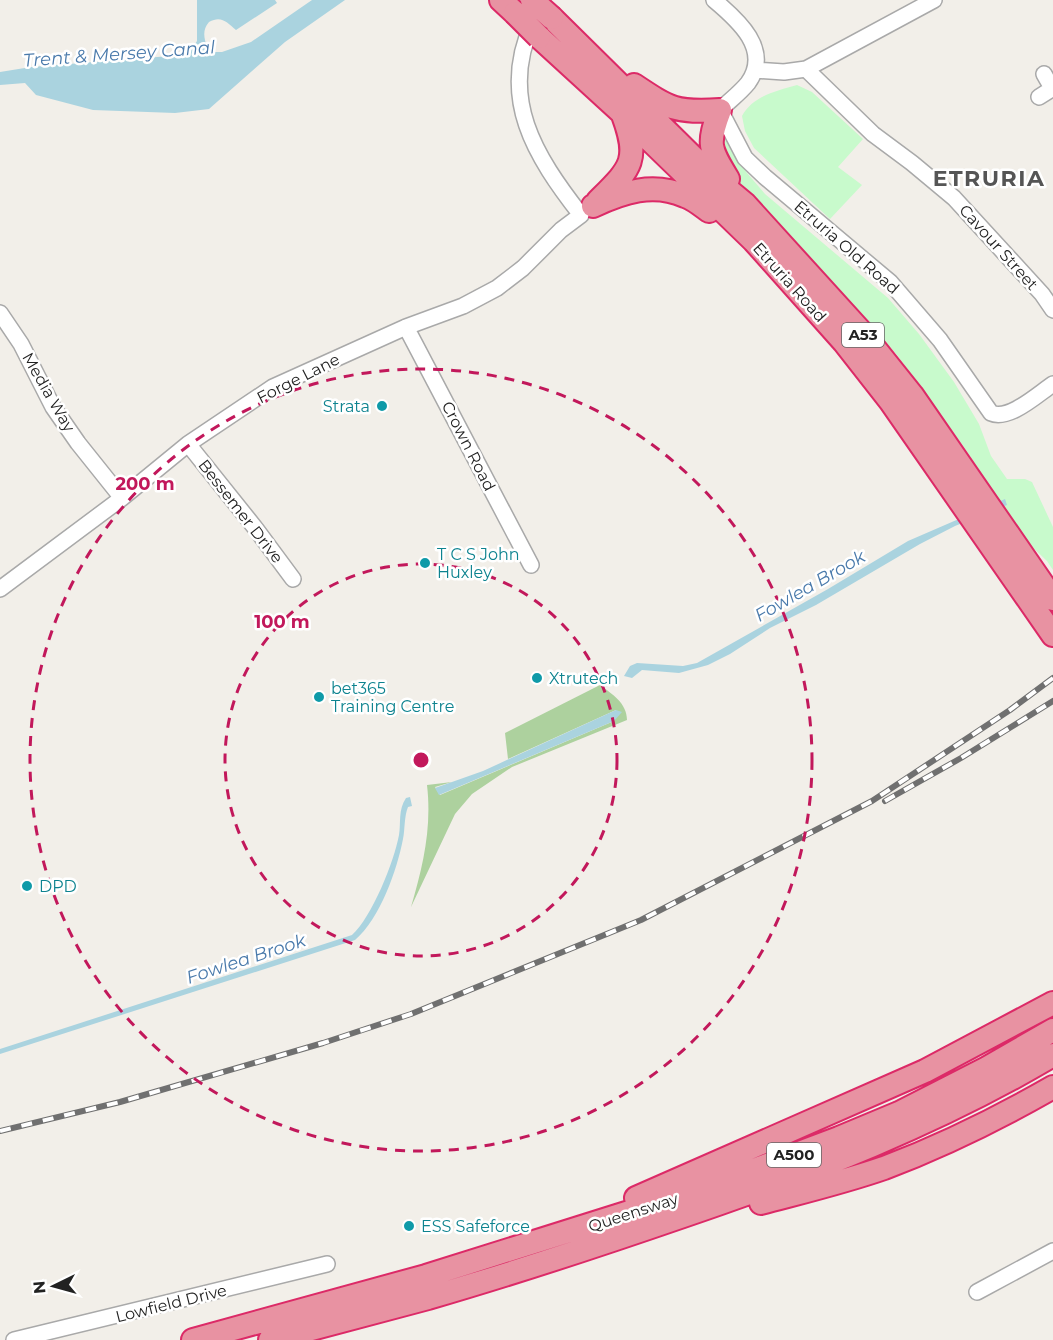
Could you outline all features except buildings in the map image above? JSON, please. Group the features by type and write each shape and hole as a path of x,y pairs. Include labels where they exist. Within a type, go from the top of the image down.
{"highway":[{"name":"Etruria Road","path":"516,4 550,9 593,58 716,179 745,204 864,335 912,395 959,483 989,546 1053,635"},
{"name":"Etruria Road","path":"516,4 539,37 621,112 754,241 864,368 959,483 1007,532 1053,599"},
{"path":"593,58 665,106 683,111 720,110 712,132 712,154 745,204"},
{"path":"587,211 625,172 633,156 631,137 621,112"},
{"path":"587,211 617,195 643,189 666,191 686,196 754,241"},
{"path":"522,1248 925,1071 1053,1003"},
{"name":"Queensway","path":"193,1340 522,1248 709,1187 899,1113 978,1073 1053,1030"},
{"name":"Queensway","path":"270,1340 430,1297 539,1263 833,1163 915,1128 1053,1055"},
{"path":"539,1263 667,1231 883,1168 949,1141 1053,1087"}],"street":[{"path":"754,70 784,72 806,69 934,0"},
{"path":"720,110 748,83 754,70 755,48 748,32 722,2"},
{"path":"550,9 536,16 527,37 521,65 519,93 534,146 552,177 587,211"},
{"name":"Cavour Street","path":"806,69 873,134 954,198 1042,294 1053,310"},
{"path":"1044,74 1048,91"},
{"name":"Etruria Old Road","path":"720,110 745,158 890,282 940,340 986,409 996,415 1009,414 1053,384"},
{"name":"Forge Lane","path":"0,589 122,498 188,444 273,387 406,327 463,306 497,288 523,268 561,230 587,211"},
{"name":"Media Way","path":"0,313 21,344 53,407 78,443 122,498"},
{"name":"Crown Road","path":"406,327 531,565"},
{"name":"Bessemer Drive","path":"188,444 293,579"},
{"path":"977,1292 1053,1251"},
{"name":"Lowfield Drive","path":"14,1340 327,1264"}],"green space":[{"path":"797,85 812,92 863,139 838,167 862,185 830,219 754,148 745,131 742,116 752,104 766,95"},
{"path":"722,139 727,141 747,173 765,194 888,298 919,334 954,382 979,424 991,456 1007,479 1025,479 1032,482 1053,527 1053,570 1025,540 964,447 897,355 739,184 719,153"},
{"path":"600,685 622,704 627,720 512,767 472,794 455,814 411,907 427,832 427,785 452,782 435,787 440,795 614,721 616,710 508,759 505,733"}],"water":[{"path":"197,0 275,0 277,3 236,30 220,19 209,22 204,34 207,47 213,52 222,52 251,42 312,0 345,0 285,42 209,109 175,113 93,110 36,95 25,83 0,85 0,72 31,67 170,56 190,52 197,41"},
{"path":"1005,499 1007,505 955,526 920,544 708,665 679,673 642,670 632,678 624,676 630,666 637,663 683,666 697,663 908,541"},
{"path":"616,710 622,712 614,721 439,795 435,788 483,771"},
{"path":"410,797 412,806 408,807 403,839 392,879 380,907 355,940 0,1054 0,1049 352,935 367,916 387,874 399,835 402,807 406,798"}],"railway":[{"path":"0,1131 120,1102 323,1043 411,1014 641,920 872,801 1010,710 1053,678"},
{"path":"885,801 961,758 1053,701"}],"place":[{"name":"Strata","path":"382,406"},
{"name":"T C S John Huxley","path":"425,563"},
{"name":"Xtrutech","path":"537,678"},
{"name":"bet365 Training Centre","path":"319,697"},
{"name":"DPD","path":"27,886"},
{"name":"ESS Safeforce","path":"409,1226"}],"district":[{"name":"ETRURIA","path":"989,178"}],"water label":[{"name":"Trent & Mersey Canal","path":"119,54"},
{"name":"Fowlea Brook","path":"810,586"},
{"name":"Fowlea Brook","path":"246,959"}]}
